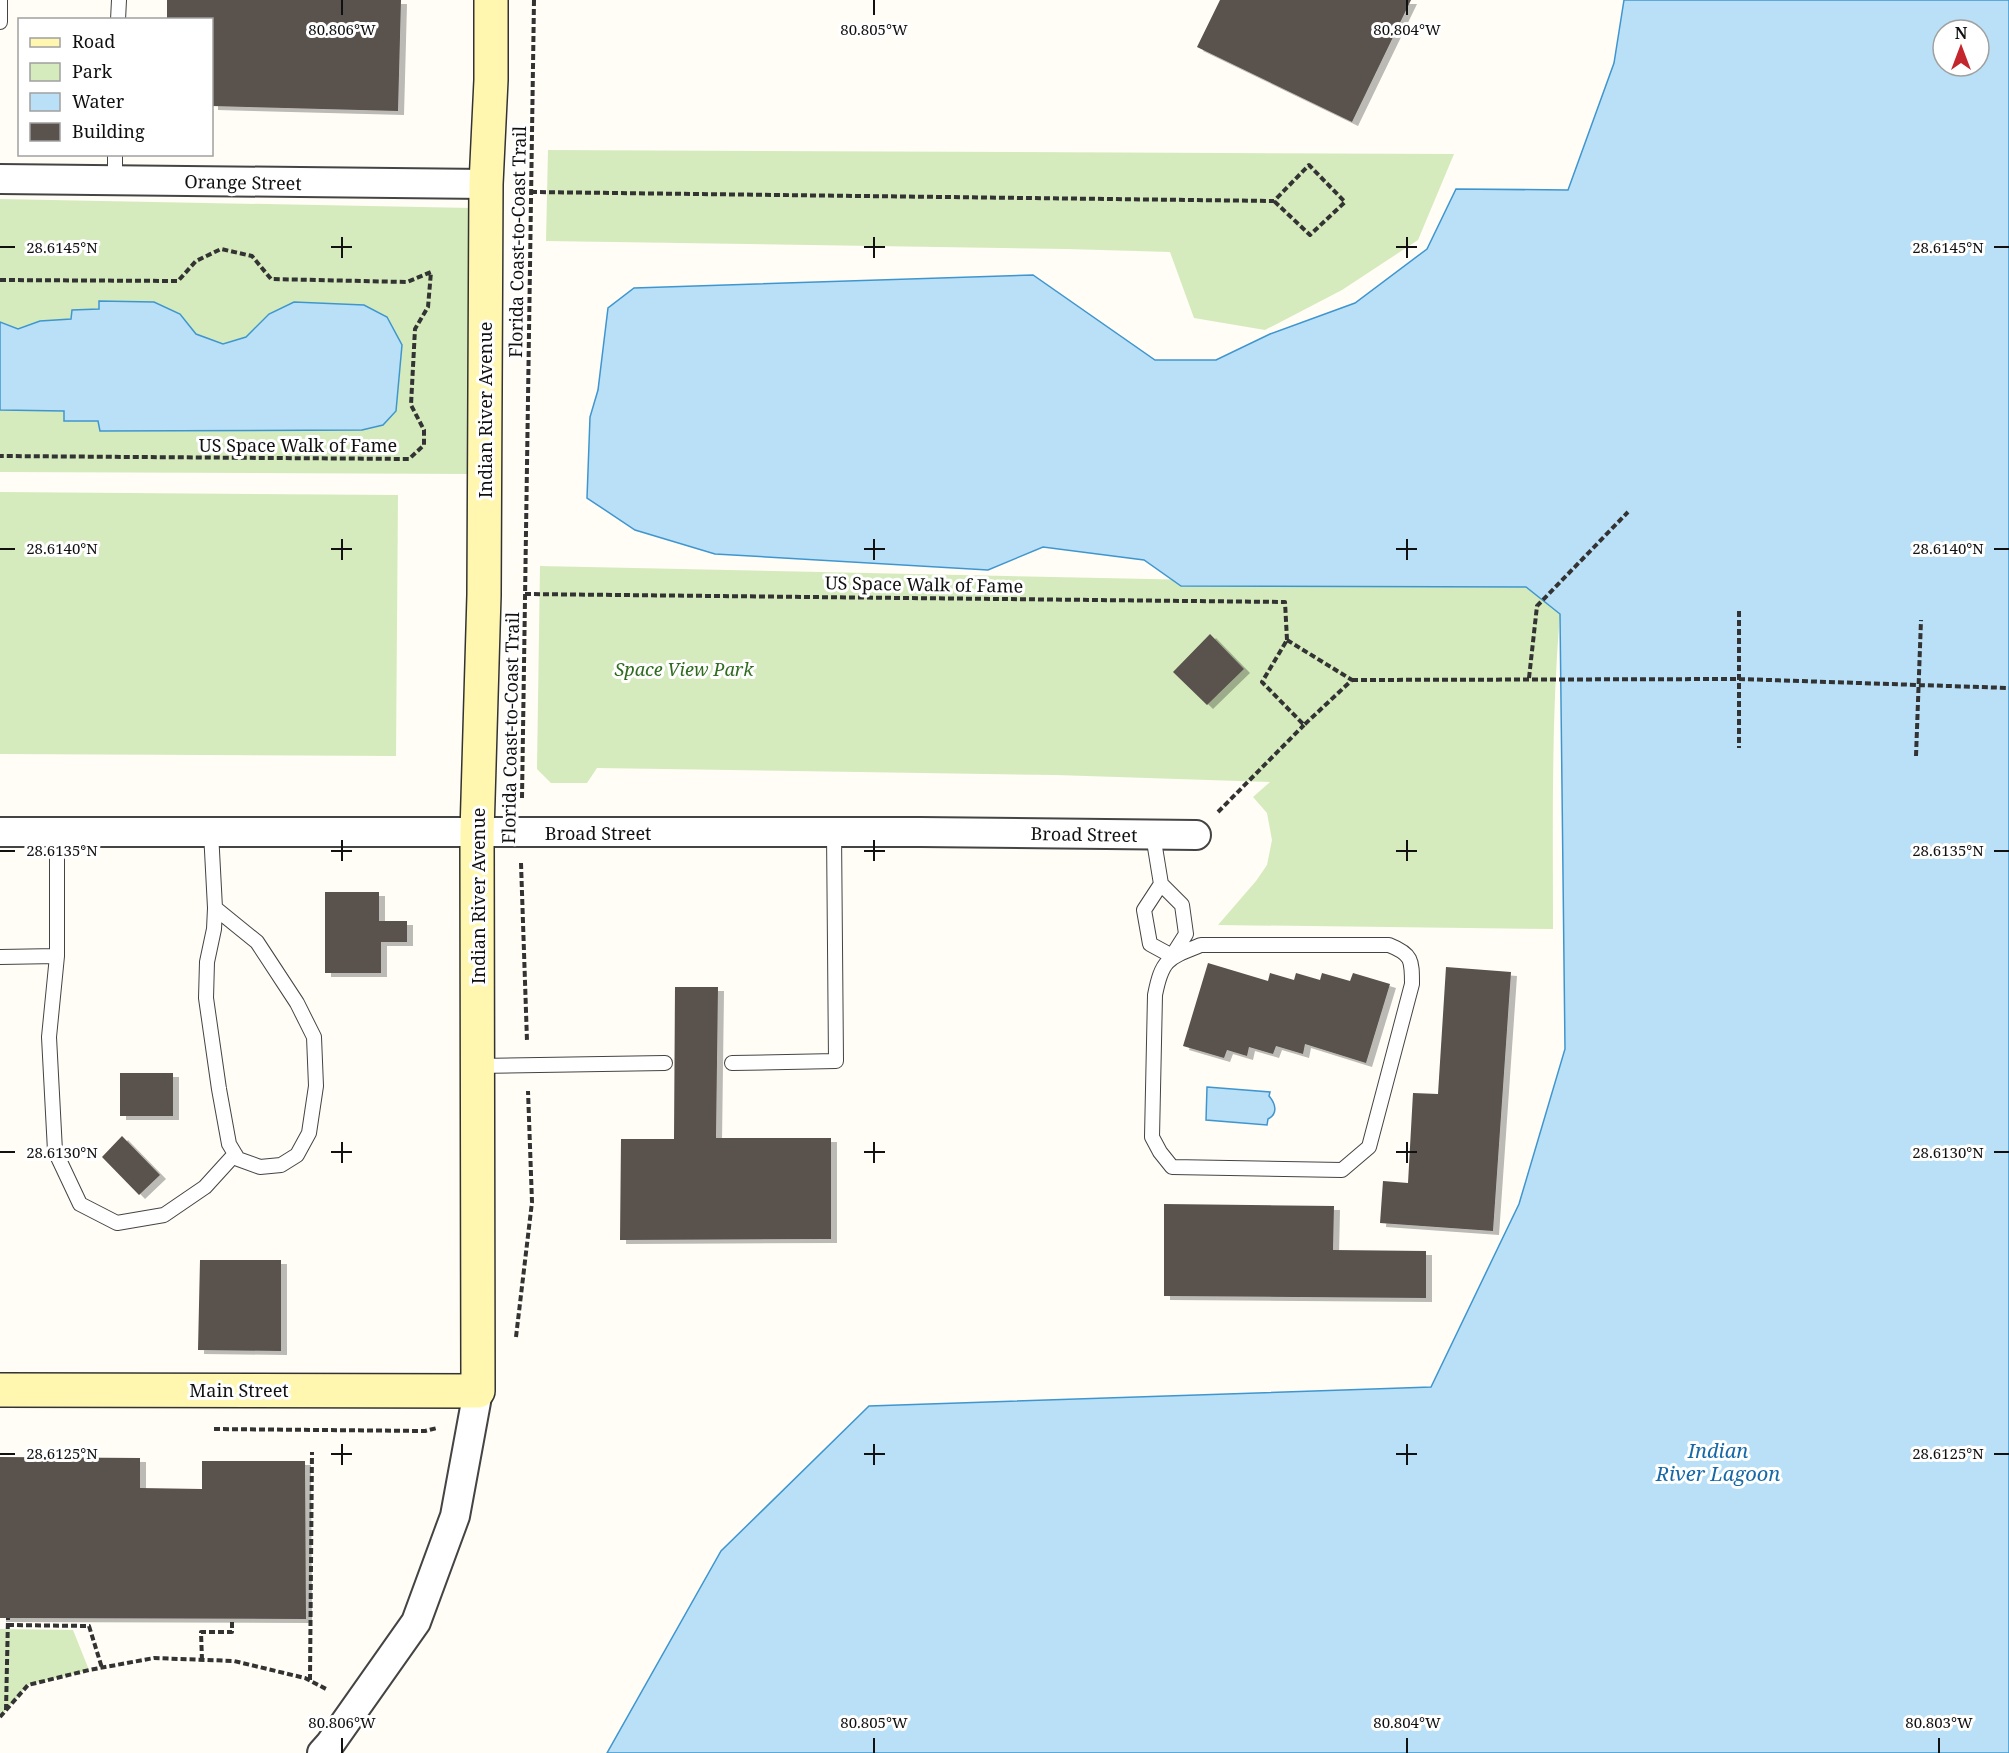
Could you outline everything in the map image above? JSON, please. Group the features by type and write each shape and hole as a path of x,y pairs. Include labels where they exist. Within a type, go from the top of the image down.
{"street":[{"name":"Indian River Avenue","path":"322,1753 416,1622 454,1516 478,1391 480,1307 477,833 484,595 486,184 491,80 490,0"},
{"name":"Orange Street","path":"0,179 115,167 486,184"},
{"name":"Broad Street","path":"0,832 834,832 1196,835"},
{"name":"Main Street","path":"0,1390 478,1391"}],"lane":[{"path":"0,0 0,22"},
{"path":"118,0 118,18"},
{"path":"57,832 57,956 49,1037 55,1151 80,1204 117,1223 164,1215 205,1187 235,1154"},
{"path":"211,832 215,908 214,929 207,962 206,998 229,1144 238,1159 260,1167 281,1165 297,1155 309,1133 316,1086 314,1037 297,1003 257,942 215,908"},
{"path":"732,1063 836,1061 834,832"},
{"path":"1153,835 1161,884 1182,905 1186,934 1172,956 1160,972 1155,995 1152,1137 1160,1152 1172,1167 1342,1170 1369,1147 1412,984 1412,965 1403,951 1389,945 1201,945 1172,956 1150,944 1144,910 1161,884"},
{"path":"0,957 57,956"},
{"path":"477,1066 665,1063"}],"path":[{"name":"Florida Coast-to-Coast Trail","path":"515,1340 532,1202 521,833 534,0"},
{"path":"531,192 1275,201 1310,235 1345,201 1309,165 1275,201"},
{"name":"US Space Walk of Fame","path":"0,280 178,280 196,261 221,249 252,256 271,279 407,282 430,272 428,307 415,329 411,405 424,430 424,445 409,459 0,456"},
{"path":"1529,678 1537,606 1628,512"},
{"name":"US Space Walk of Fame","path":"525,594 1285,602 1287,640"},
{"path":"1739,611 1739,748"},
{"path":"1916,756 1921,620"},
{"path":"1304,725 1262,682 1287,640 1352,680 1739,679 2009,688"},
{"path":"1196,835 1304,725 1352,680"},
{"path":"310,1680 312,1452"},
{"path":"6,1710 8,1618"},
{"path":"202,1660 201,1632 232,1632 232,1620"},
{"path":"8,1625 89,1626 102,1668"},
{"path":"0,1717 28,1685 154,1658 234,1661 310,1680 359,1704"}],"green space":[{"path":"548,150 1454,154 1418,240 1342,290 1265,330 1194,318 1170,252 546,241"},
{"path":"0,199 472,208 471,474 0,472"},
{"path":"0,492 398,495 396,756 0,754"},
{"name":"Space View Park","path":"540,566 1526,587 1560,614 1554,732 1553,929 1218,925 1267,865 1272,840 1267,813 1253,797 1270,782 1056,775 597,768 587,783 551,783 537,769"},
{"path":"0,1629 73,1630 89,1670 28,1685 0,1717"}],"water":[{"name":"Indian River Lagoon","path":"1624,0 2009,0 2009,1753 607,1753 721,1551 869,1406 1431,1387 1519,1204 1565,1049 1560,614 1526,587 1181,586 1144,560 1043,547 988,570 715,554 635,530 587,498 590,417 598,390 608,308 634,288 1033,275 1155,360 1216,360 1270,334 1355,303 1427,249 1456,189 1568,190 1614,63"},
{"path":"99,301 154,302 180,314 196,334 223,344 246,337 269,314 294,302 364,305 387,317 402,345 396,411 383,425 362,430 100,431 98,421 64,421 64,411 0,410 0,322 18,329 40,321 71,319 72,310 99,309"},
{"path":"1207,1087 1270,1092 1269,1096 1275,1112 1268,1119 1267,1125 1206,1120"}],"building":[{"path":"167,0 401,0 398,111 213,106 213,18 167,18"},
{"path":"1220,0 1411,0 1352,122 1197,47"},
{"path":"1210,634 1244,669 1207,705 1173,672"},
{"path":"325,892 379,892 379,921 407,921 407,942 381,942 381,973 325,973"},
{"path":"1208,963 1268,981 1270,973 1294,980 1296,973 1320,980 1322,973 1350,981 1353,973 1390,984 1366,1063 1305,1044 1303,1054 1276,1046 1273,1054 1249,1047 1247,1056 1227,1050 1224,1058 1183,1046"},
{"path":"1446,967 1511,972 1493,1231 1380,1223 1383,1181 1408,1183 1413,1093 1438,1094"},
{"path":"675,987 718,987 716,1138 831,1138 831,1239 620,1240 621,1139 674,1139"},
{"path":"120,1073 173,1073 173,1116 120,1116"},
{"path":"122,1136 160,1175 139,1195 102,1157"},
{"path":"1164,1204 1334,1206 1333,1250 1426,1251 1426,1298 1164,1296"},
{"path":"200,1260 281,1260 281,1351 198,1350"},
{"path":"0,1457 140,1458 140,1488 202,1489 202,1461 305,1461 306,1619 0,1618"}]}
